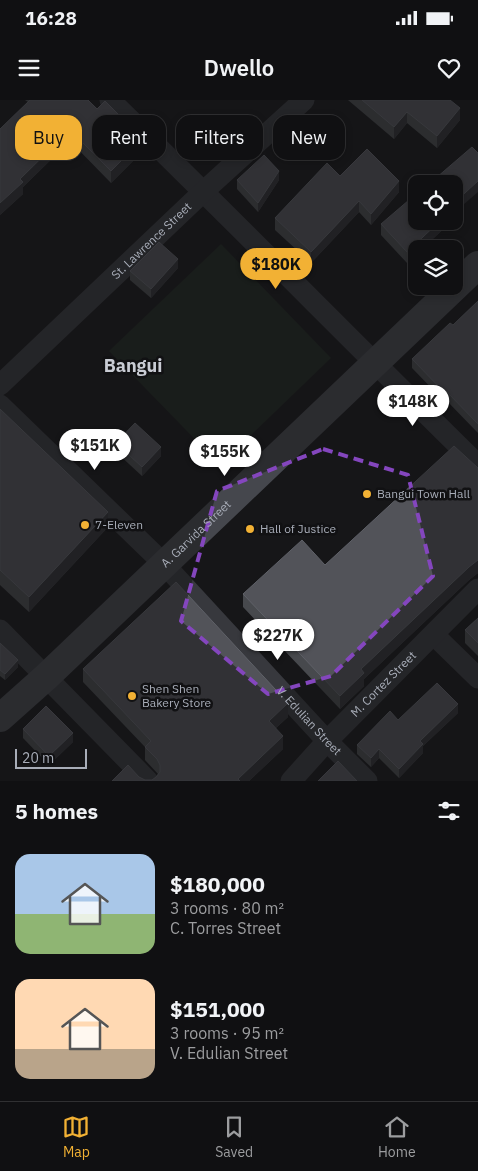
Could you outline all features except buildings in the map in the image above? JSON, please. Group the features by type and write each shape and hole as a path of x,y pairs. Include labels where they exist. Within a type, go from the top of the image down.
{"main road":[{"name":"A. Garvida Street","path":"0,718 46,677 478,265"}],"street":[{"path":"110,100 204,191 374,364 478,465"},
{"name":"St. Lawrence Street","path":"0,385 204,191 304,100"},
{"name":"V. Edulian Street","path":"0,405 164,564 327,741 367,781"},
{"name":"M. Cortez Street","path":"291,781 327,741 478,589"},
{"path":"0,630 148,781"},
{"path":"434,635 478,678"}],"highlighted area":[{"path":"323,449 408,475 433,576 331,676 268,694 181,621 217,491"}],"shaded area":[{"path":"221,244 331,358 220,465 109,351"}],"place":[{"name":"Bangui Town Hall","path":"367,494"},
{"name":"7-Eleven","path":"85,525"},
{"name":"Hall of Justice","path":"250,529"},
{"name":"Shen Shen Bakery Store","path":"132,696"}],"district":[{"name":"Bangui","path":"133,366"}]}
